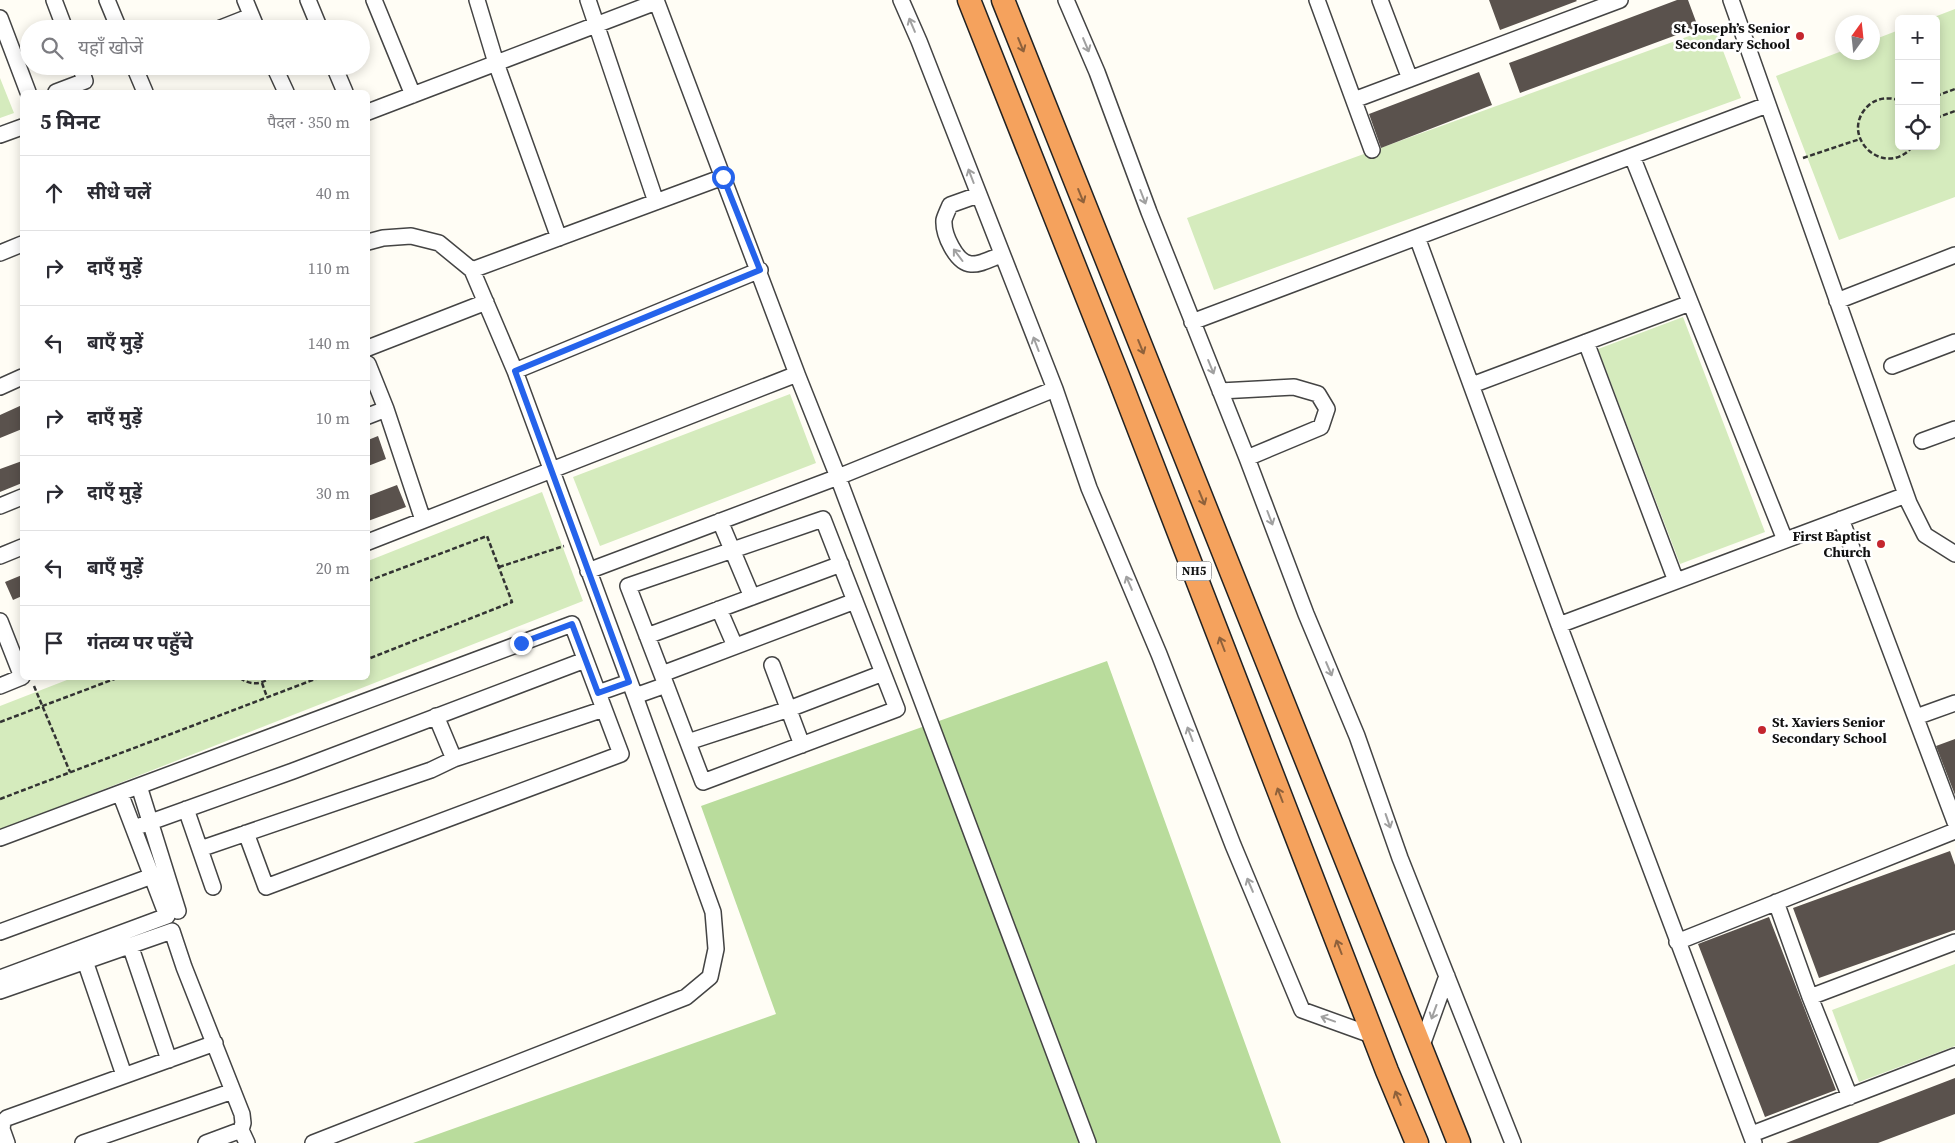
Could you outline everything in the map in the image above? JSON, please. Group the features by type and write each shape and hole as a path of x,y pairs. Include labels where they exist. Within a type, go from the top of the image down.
{"highway":[{"name":"NH5","path":"969,0 1117,373 1417,1143"},
{"name":"NH5","path":"1003,0 1459,1143"}],"street":[{"path":"54,0 62,20"},
{"path":"107,0 115,20"},
{"path":"245,0 253,20"},
{"path":"308,0 316,20"},
{"path":"374,0 413,95"},
{"path":"477,0 496,63 559,238"},
{"path":"588,0 656,202"},
{"path":"901,0 1054,389 1089,488 1159,654 1233,844 1302,1010 1374,1036"},
{"path":"1066,0 1097,72 1135,177 1247,458 1306,614 1357,736 1400,858 1513,1143"},
{"path":"1317,0 1372,150"},
{"path":"1380,0 1410,79"},
{"path":"1354,100 1620,0"},
{"path":"1731,0 1906,495 1925,535 1955,554"},
{"path":"370,111 656,1 760,270 797,374 838,477 1088,1143"},
{"path":"0,18 20,71"},
{"path":"22,75 27,90"},
{"path":"61,90 85,81 83,75"},
{"path":"138,75 144,90"},
{"path":"278,75 285,90"},
{"path":"338,75 344,90"},
{"path":"1192,322 1767,105"},
{"path":"0,135 20,128"},
{"path":"1632,156 1785,540"},
{"path":"472,270 723,177"},
{"path":"978,195 950,205 944,220 947,235 955,254 962,262 972,264 1001,255"},
{"path":"313,1143 686,997 710,976 716,949 713,912 515,371 472,270 439,243 411,236 383,238 370,241"},
{"path":"1417,237 1559,625 1753,1139 1850,1096 1955,1056"},
{"path":"0,253 20,245"},
{"path":"1837,301 1955,255"},
{"path":"515,371 760,270"},
{"path":"370,347 486,302"},
{"path":"1472,384 1690,303"},
{"path":"1586,342 1676,581"},
{"path":"1892,366 1955,342"},
{"path":"370,369 386,409 423,520"},
{"path":"370,541 797,374"},
{"path":"0,387 20,378"},
{"path":"1220,391 1294,387 1318,394 1327,409 1321,427 1247,458"},
{"path":"588,571 838,477 1054,389"},
{"path":"370,415 386,409"},
{"path":"1922,441 1955,429"},
{"path":"1559,625 1906,495"},
{"path":"0,506 20,498"},
{"path":"823,519 897,709 704,782 628,586 732,550 823,519"},
{"path":"1841,519 1955,822"},
{"path":"720,521 752,597"},
{"path":"0,556 20,548"},
{"path":"647,636 841,564"},
{"path":"598,693 632,689 664,679 735,646 855,601"},
{"path":"719,609 735,646"},
{"path":"0,621 20,666"},
{"path":"0,838 572,624 621,754 266,887 246,832"},
{"path":"134,828 293,771 585,660"},
{"path":"772,665 802,745"},
{"path":"688,742 789,709 883,673"},
{"path":"0,686 26,680"},
{"path":"1916,717 1955,703"},
{"path":"200,849 431,770 454,759 604,709"},
{"path":"436,716 454,759"},
{"path":"139,786 178,911"},
{"path":"0,978 167,916 120,793"},
{"path":"186,809 213,887"},
{"path":"1678,942 1955,831"},
{"path":"0,932 152,876"},
{"path":"1776,902 1810,997 1850,1096"},
{"path":"0,991 172,931 184,967 242,1114 244,1136 206,1143"},
{"path":"1810,997 1955,942"},
{"path":"130,945 169,1060"},
{"path":"85,961 124,1075"},
{"path":"1421,1048 1447,976"},
{"path":"8,1143 2,1129 3,1122 7,1118 214,1043"},
{"path":"83,1143 233,1091"}],"path":[{"path":"1940,95 1955,90"},
{"path":"1895,100 1882,98 1872,102 1865,110 1859,124 1860,139 1872,154 1882,158 1891,159 1901,156 1908,150"},
{"path":"1940,117 1955,111"},
{"path":"1788,164 1860,139"},
{"path":"370,580 487,536 512,602 370,658"},
{"path":"499,567 577,542"},
{"path":"26,680 42,706 70,772"},
{"path":"0,722 112,680"},
{"path":"245,680 252,683 266,680"},
{"path":"0,799 313,680"},
{"path":"262,682 267,697"}],"green space":[{"path":"1955,9 1955,197 1839,240 1776,76 1835,54 1835,60 1880,60 1880,37 1895,32 1895,150 1940,150 1939,15"},
{"path":"1714,27 1741,98 1214,290 1187,218"},
{"path":"0,78 14,113 0,118"},
{"path":"1683,317 1765,532 1680,564 1598,349"},
{"path":"790,394 816,463 600,546 573,477"},
{"path":"542,492 583,601 0,830 0,706 67,680 370,680 370,560"},
{"path":"1107,661 1281,1143 413,1143 776,1014 701,806"},
{"path":"1955,964 1955,1046 1859,1082 1832,1010"}],"building":[{"path":"1489,0 1576,0 1577,1 1500,30"},
{"path":"1677,0 1688,0 1698,27 1520,93 1509,63"},
{"path":"1479,72 1492,105 1381,148 1369,114"},
{"path":"20,406 20,430 0,438 0,415"},
{"path":"378,436 386,459 370,465 370,439"},
{"path":"20,462 20,484 0,492 0,469"},
{"path":"397,485 406,507 370,520 370,495"},
{"path":"20,576 20,597 13,600 5,582"},
{"path":"1955,739 1955,795 1936,746"},
{"path":"1950,851 1955,865 1955,930 1819,978 1793,908"},
{"path":"1769,917 1836,1090 1765,1117 1698,944"},
{"path":"1955,1078 1955,1114 1878,1143 1786,1143"}],"place":[{"name":"St. Joseph’s Senior Secondary School","path":"1800,36"},
{"name":"First Baptist Church","path":"1881,544"},
{"name":"St. Xaviers Senior Secondary School","path":"1762,730"}],"route":[{"path":"521,643 572,624 598,693 629,682 515,371 760,270 723,177"}]}
